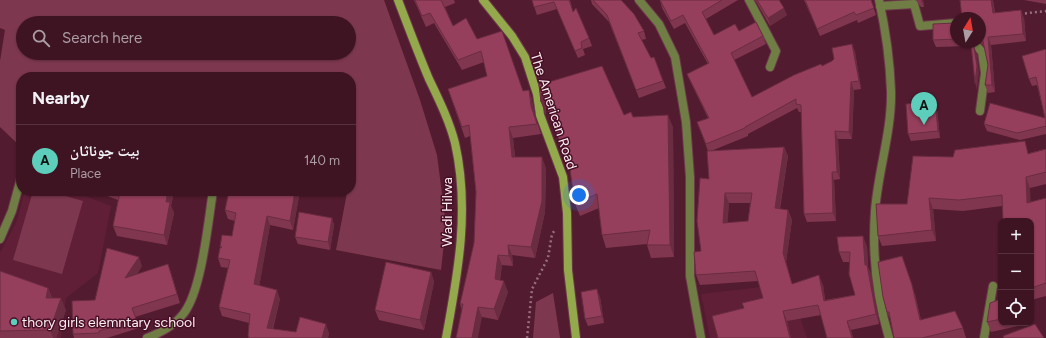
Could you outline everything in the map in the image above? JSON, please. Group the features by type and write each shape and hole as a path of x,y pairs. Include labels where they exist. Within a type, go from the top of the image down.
{"street":[{"name":"Wadi Hilwa","path":"398,0 429,78 446,114 461,175 463,209 461,245 446,338"},
{"name":"The American Road","path":"483,0 507,29 525,57 537,94 540,115 563,177 567,213 568,270 576,338"},
{"path":"639,0 659,24 675,57 686,122 690,177 690,276 700,338"},
{"path":"749,0 776,51 770,67"},
{"path":"889,338 878,282 875,243 875,211 888,127 891,91 880,3 914,4 920,26 950,24"},
{"path":"978,48 982,52 985,73 980,111"},
{"path":"0,239 16,196"},
{"path":"147,338 162,332 184,313 194,296 212,196"},
{"path":"984,338 994,286"}],"path":[{"path":"1015,15 1046,11"},
{"path":"527,338 532,289 548,258 552,234 567,213"}],"shaded area":[{"path":"0,0 384,0 420,100 437,155 446,225 441,270 336,250 346,196 356,196 356,72 16,72 16,142 0,127 0,61 5,30 0,28"},
{"path":"24,196 85,196 111,206 98,273 66,298 61,338 0,338 0,253 16,223"},
{"path":"32,196 66,196 83,201 62,274 13,260"},
{"path":"789,284 807,338 710,338 701,294"},
{"path":"553,293 560,338 533,338 536,302"}],"building":[{"path":"415,0 441,0 453,26 466,18 477,39 502,31 523,91 529,90 531,106 537,124 509,127 512,157 542,157 542,201 531,247 508,245 509,256 498,255 495,279 504,281 494,309 478,307 472,338 456,338 463,304 460,304 474,243 476,192 469,125 462,127 448,89 487,76 481,51 458,60 430,13 422,16"},
{"path":"532,0 569,0 573,12 576,8 589,38 581,42 582,48 575,51 554,2 534,7"},
{"path":"593,0 621,0 634,14 644,31 638,33 651,58 654,57 663,81 636,90 607,15"},
{"path":"660,0 722,0 702,12 714,35 735,24 739,31 756,22 763,36 731,53 752,97 794,75 821,64 822,66 832,61 834,59 832,48 852,44 859,81 851,82 849,132 835,131 837,172 832,172 833,213 804,214 801,105 796,104 796,99 745,128 706,144 697,122 709,118 687,74 709,63 683,15 671,21"},
{"path":"757,0 779,0 784,8 768,18"},
{"path":"805,0 871,0 874,8 856,15 854,12 817,29"},
{"path":"960,0 991,0 993,13 1021,10 1023,34 988,37 992,85 985,85 988,65 984,48 986,48 986,12 961,12"},
{"path":"950,23 950,39 933,40 933,24"},
{"path":"971,48 974,48 977,66 975,83"},
{"path":"1046,49 1046,126 1017,133 984,124 990,103 1045,118 1036,77 1029,79 1022,56"},
{"path":"602,66 624,115 631,112 633,117 668,115 670,245 647,245 650,230 602,235 597,194 575,204 567,149 563,150 541,93 541,102 539,85"},
{"path":"935,101 938,131 908,134 906,104"},
{"path":"1025,141 1028,154 1046,149 1046,172 1026,177 1027,203 1046,198 1046,283 1034,287 1034,218 1003,218 1002,195 959,200 929,198 932,230 878,236 876,204 907,204 913,156 953,157 955,150"},
{"path":"784,147 775,208 788,210 783,253 792,284 819,275 824,301 855,295 849,274 850,252 839,252 837,237 863,236 865,265 867,265 876,314 847,321 852,338 827,338 818,305 783,311 790,338 718,338 712,316 744,308 742,303 763,298 755,271 696,275 694,252 701,251 697,221 700,178 709,179 707,151","holes":["725,193 752,193 748,221 723,223"]},
{"path":"119,196 167,196 166,202 170,202 164,235 113,226"},
{"path":"228,196 294,196 290,221 267,216 254,284 277,290 267,328 296,332 300,317 326,324 322,338 250,338 248,336 250,314 219,307 230,260 218,258 220,248 222,247 220,247 222,235 232,236 236,213 225,210"},
{"path":"299,212 332,218 328,242 295,237"},
{"path":"107,248 139,257 125,278 168,264 177,294 132,308 136,319 99,331 99,333 73,334 72,301 95,300"},
{"path":"902,256 912,285 920,320 955,311 963,328 922,338 894,338 889,312 887,312 883,297 878,262"},
{"path":"386,262 431,272 420,320 375,310"},
{"path":"0,271 48,288 46,298 61,298 50,330 0,331"},
{"path":"597,289 602,316 585,319 581,292"},
{"path":"998,300 998,320 987,322 990,303"},
{"path":"1034,324 1044,338 1004,338 1003,336 1030,326 1034,326"}],"place":[{"name":"بيت جوناثان","path":"924,125"},
{"name":"thory girls elemntary school","path":"14,322"}]}
